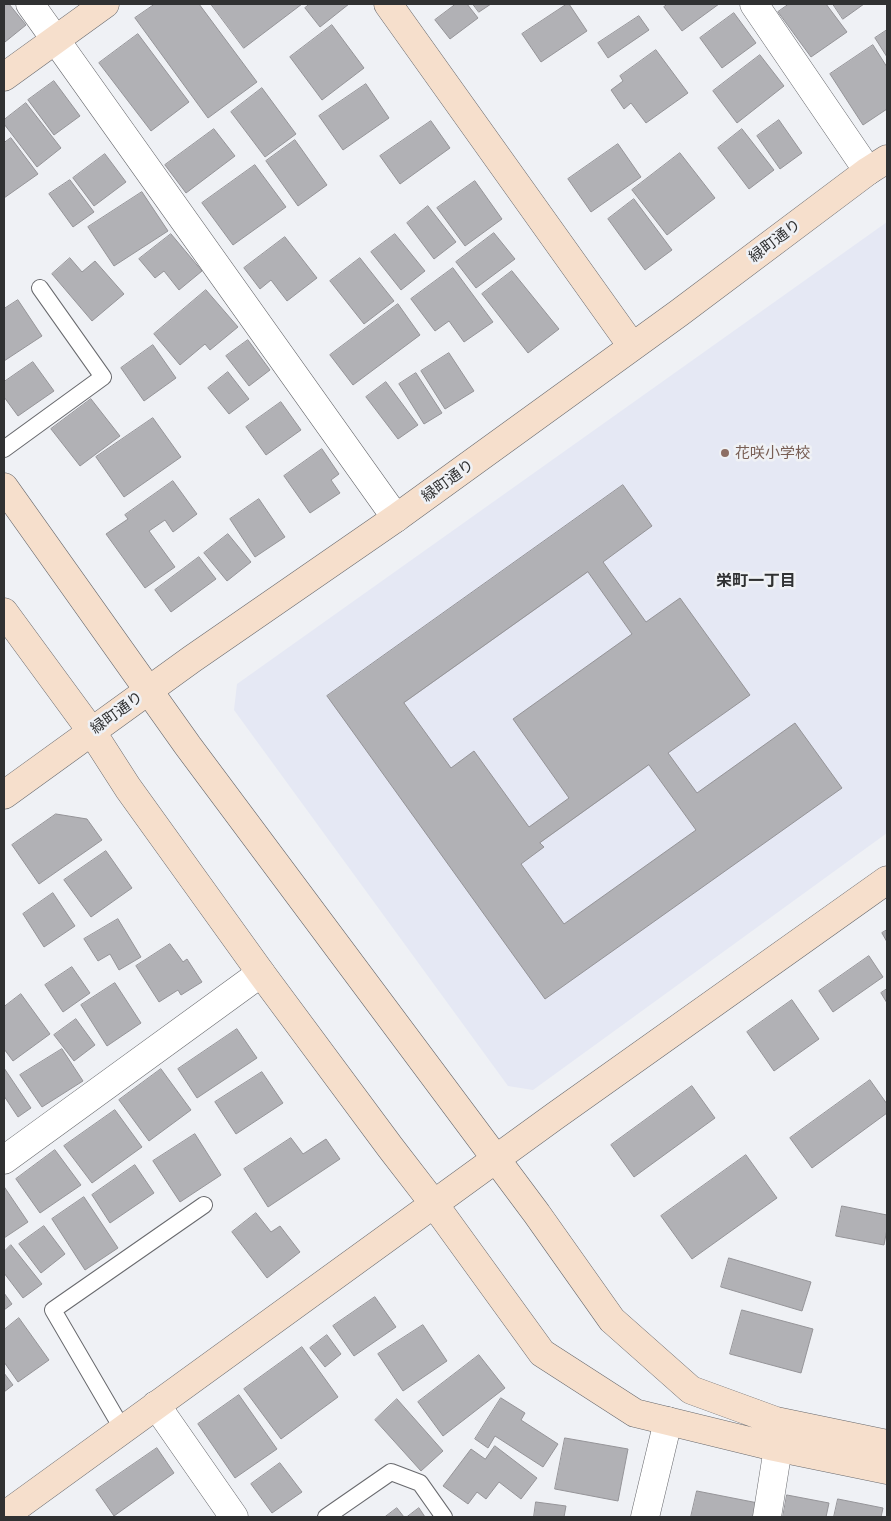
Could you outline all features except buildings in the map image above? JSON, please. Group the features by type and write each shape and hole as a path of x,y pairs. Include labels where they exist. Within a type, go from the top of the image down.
{"street":[{"path":"30,4 396,518"},
{"path":"4,77 105,4"},
{"path":"388,4 632,346"},
{"path":"754,4 878,165"},
{"name":"緑町通り","path":"4,795 149,690 396,518 679,313 878,165"},
{"path":"4,487 194,754 537,1214 612,1320 691,1390 776,1421 887,1444"},
{"path":"4,612 92,732 128,788 261,973 434,1204 542,1353 635,1413 778,1448 887,1470"},
{"path":"4,1516 495,1160 887,880"},
{"path":"4,1160 261,973"},
{"path":"156,1406 234,1517"},
{"path":"645,1517 668,1421"},
{"path":"767,1517 778,1448"}],"lane":[{"path":"4,449 103,377 40,288"},
{"path":"123,1430 52,1310 204,1205"},
{"path":"326,1517 390,1472 420,1483 444,1517"}],"shaded area":[{"name":"花咲小学校","path":"887,222 887,833 533,1090 508,1086 234,710 237,684"}],"place":[{"name":"花咲小学校","path":"725,453"}],"district":[{"name":"栄町一丁目","path":"756,581"}]}
